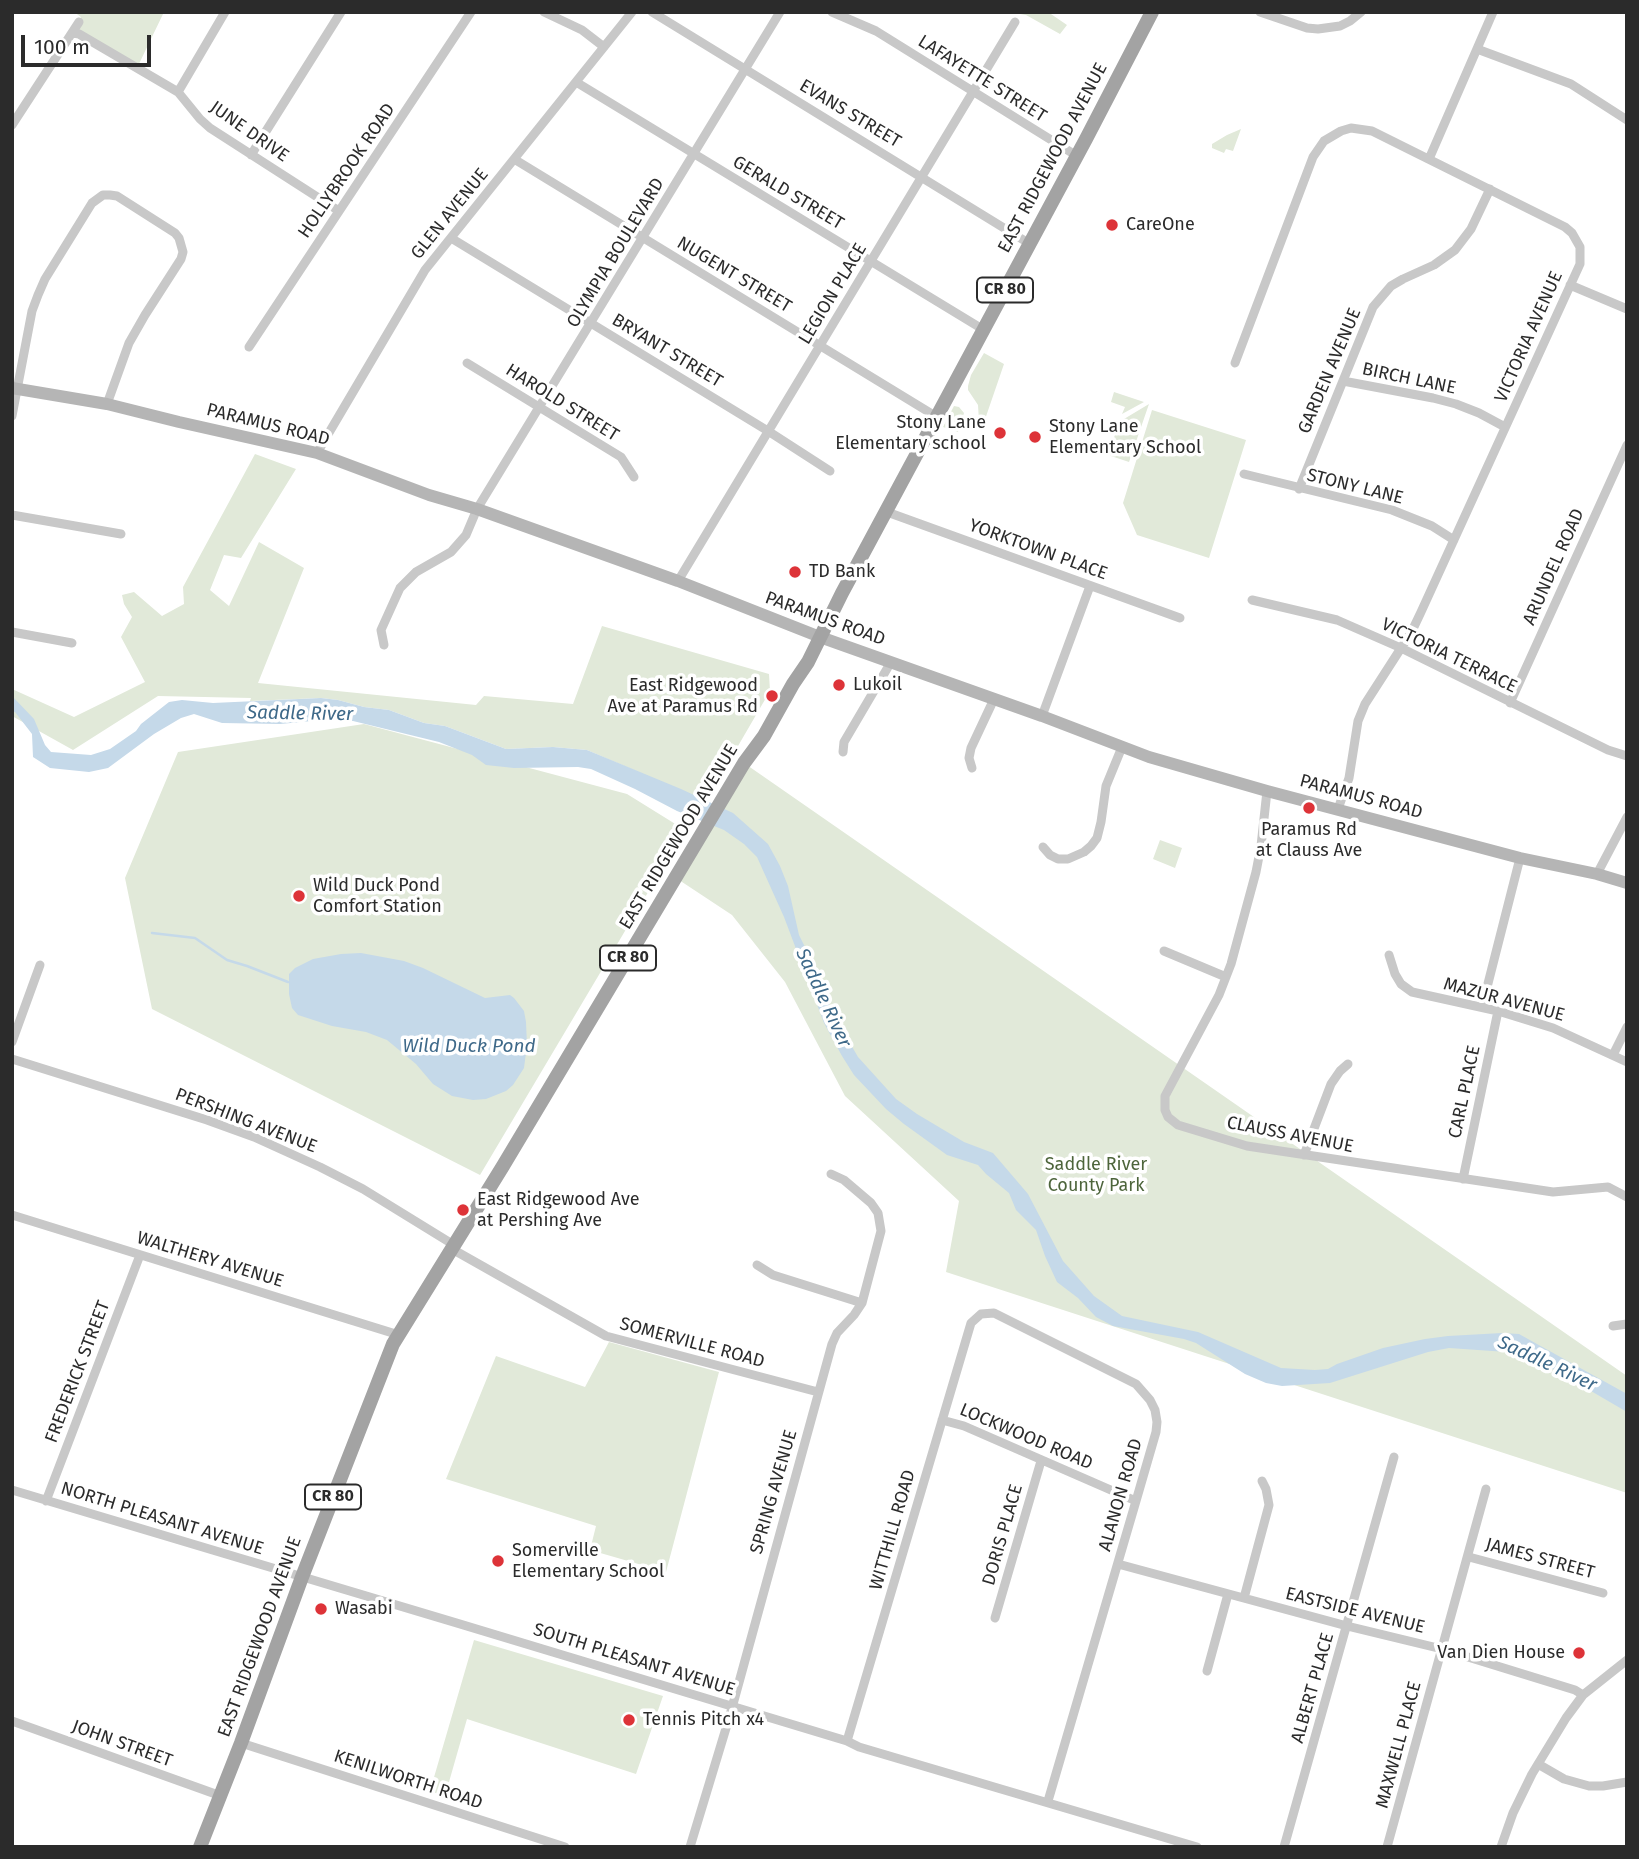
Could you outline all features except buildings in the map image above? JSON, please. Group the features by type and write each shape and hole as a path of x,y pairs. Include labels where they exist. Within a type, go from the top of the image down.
{"main road":[{"name":"EAST RIDGEWOOD AVENUE","path":"200,1847 388,1356 744,763 764,736 808,662 1152,12"},
{"name":"PARAMUS ROAD","path":"15,389 107,404 317,453 678,582 820,637 1169,763 1520,858 1627,883"}],"street":[{"path":"178,92 225,12"},
{"path":"251,155 341,12"},
{"name":"HOLLYBROOK ROAD","path":"249,347 471,12"},
{"path":"544,12 582,30 604,47"},
{"name":"GLEN AVENUE","path":"317,453 425,270 632,12"},
{"name":"EVANS STREET","path":"652,12 1030,244"},
{"name":"OLYMPIA BOULEVARD","path":"384,645 381,630 400,589 416,572 451,552 466,535 477,509 780,12"},
{"name":"LAFAYETTE STREET","path":"832,12 876,31 1077,156"},
{"path":"1260,12 1307,28 1318,29 1340,26 1361,12"},
{"path":"1429,159 1493,12"},
{"path":"12,125 79,22"},
{"name":"LEGION PLACE","path":"678,582 1015,22"},
{"name":"JUNE DRIVE","path":"73,33 178,92 209,128 339,211"},
{"path":"1477,49 1571,84 1627,120"},
{"name":"GERALD STREET","path":"576,82 984,330"},
{"name":"VICTORIA AVENUE","path":"1235,363 1313,157 1324,141 1341,131 1362,128 1372,131 1565,227 1577,239 1580,264 1421,612 1374,689 1358,721 1349,778 1338,809"},
{"name":"NUGENT STREET","path":"514,159 937,417"},
{"name":"GARDEN AVENUE","path":"1299,489 1369,317 1381,296 1403,279 1455,250 1471,229 1490,189"},
{"path":"12,416 15,389 32,311 41,287 92,203 103,195 117,196 175,233 180,238 183,252 129,343 107,404"},
{"name":"BRYANT STREET","path":"451,237 830,471"},
{"path":"1570,285 1627,309"},
{"name":"HAROLD STREET","path":"467,363 621,457 634,477"},
{"name":"BIRCH LANE","path":"1343,381 1457,404 1505,427"},
{"name":"ARUNDEL ROAD","path":"1510,703 1626,448"},
{"name":"STONY LANE","path":"1244,474 1392,510 1432,526 1454,540"},
{"name":"YORKTOWN PLACE","path":"887,512 1180,618"},
{"path":"12,515 121,534"},
{"path":"1042,716 1090,586"},
{"name":"VICTORIA TERRACE","path":"1252,600 1337,620 1401,648 1608,750 1627,756"},
{"path":"12,632 72,643"},
{"path":"843,752 844,742 891,662"},
{"path":"972,768 969,758 971,748 994,699"},
{"path":"1043,847 1058,859 1068,859 1091,846 1097,838 1101,822 1106,786 1122,747"},
{"name":"CLAUSS AVENUE","path":"1268,791 1256,872 1226,977 1165,1096 1168,1117 1178,1125 1247,1146 1553,1192 1608,1187 1627,1197"},
{"path":"1597,874 1627,817"},
{"path":"1482,1007 1520,858"},
{"path":"1164,951 1226,977"},
{"name":"MAZUR AVENUE","path":"1389,955 1401,984 1412,992 1498,1011 1553,1028 1627,1062"},
{"path":"12,1042 40,965"},
{"name":"CARL PLACE","path":"1463,1179 1498,1011"},
{"path":"1613,1055 1627,1027"},
{"name":"PERSHING AVENUE","path":"12,1059 254,1137 363,1189 453,1247"},
{"path":"1304,1155 1331,1084 1348,1064"},
{"name":"SPRING AVENUE","path":"690,1847 732,1707 832,1344 837,1333 862,1303 881,1231 878,1213 872,1203 844,1180 831,1174"},
{"name":"WALTHERY AVENUE","path":"12,1215 399,1335"},
{"name":"SOMERVILLE ROAD","path":"453,1247 606,1336 818,1392"},
{"name":"FREDERICK STREET","path":"46,1500 140,1255"},
{"path":"757,1265 774,1275 862,1303"},
{"name":"ALANON ROAD","path":"969,1328 981,1314 994,1313 1127,1379 1144,1391 1155,1410 1156,1433 1048,1801"},
{"path":"1613,1326 1627,1324"},
{"name":"WITTHILL ROAD","path":"847,1741 969,1328"},
{"name":"LOCKWOOD ROAD","path":"942,1420 964,1426 1136,1501"},
{"name":"ALBERT PLACE","path":"1284,1847 1394,1457"},
{"name":"DORIS PLACE","path":"995,1618 1041,1461"},
{"path":"1244,1598 1269,1506 1262,1481"},
{"name":"MAXWELL PLACE","path":"1387,1847 1486,1489"},
{"name":"NORTH PLEASANT AVENUE","path":"12,1490 302,1577"},
{"name":"JAMES STREET","path":"1469,1557 1603,1593"},
{"name":"EASTSIDE AVENUE","path":"1118,1564 1442,1649 1575,1689 1583,1695"},
{"name":"SOUTH PLEASANT AVENUE","path":"302,1577 1196,1847"},
{"path":"1207,1671 1228,1594"},
{"path":"1501,1847 1513,1813 1538,1764 1583,1695 1627,1660"},
{"name":"JOHN STREET","path":"12,1721 221,1796"},
{"name":"KENILWORTH ROAD","path":"241,1743 565,1847"},
{"path":"1538,1764 1563,1779 1589,1786 1610,1786 1627,1782"}],"green space":[{"path":"74,12 164,12 137,68 73,33 81,17"},
{"path":"1008,12 1048,12 1067,25 1060,34 1026,15"},
{"path":"1241,129 1233,151 1226,149 1224,153 1212,148 1212,144"},
{"path":"984,353 1004,364 981,431 977,429 978,405 968,386"},
{"path":"1114,392 1144,402 1122,414 1125,407 1111,402"},
{"path":"1149,404 1129,462 1108,455 1118,426 1122,427 1124,419"},
{"path":"954,406 964,413 958,432 943,427"},
{"path":"1152,410 1246,440 1209,558 1137,535 1123,503"},
{"path":"255,454 296,469 241,558 224,555 210,590 229,606 259,542 304,568 258,683 476,705 484,696 573,704 602,626 769,674 770,691 706,801 587,750 553,747 506,749 445,726 424,723 389,710 338,700 321,698 250,701 251,698 158,696 73,750 12,716 12,689 74,717 145,682 121,637 132,617 122,595 134,592 162,616 184,604 183,587"},
{"path":"364,724 627,794 685,830 480,1175 152,1009 125,878 178,752"},
{"name":"Saddle River County Park","path":"744,763 1627,1376 1627,1493 946,1272 959,1201 845,1096 785,982 732,915 676,878"},
{"path":"1160,840 1182,848 1175,868 1153,859"},
{"path":"609,1342 719,1372 666,1572 590,1550 596,1526 446,1479 496,1356 585,1387"},
{"path":"474,1640 663,1696 636,1774 467,1719 445,1796 430,1791"}],"water":[{"name":"Saddle River","path":"12,696 34,719 45,745 51,752 91,755 110,749 136,731 169,702 182,700 213,703 321,698 389,710 424,723 445,726 506,749 553,747 587,750 681,789 733,813 768,844 788,886 799,935 833,1014 858,1057 896,1099 917,1114 964,1142 993,1153 1028,1194 1063,1261 1094,1296 1122,1316 1198,1332 1281,1368 1315,1370 1328,1369 1383,1348 1425,1339 1519,1334 1627,1394 1627,1412 1555,1370 1507,1352 1449,1348 1330,1383 1282,1386 1245,1374 1196,1343 1113,1326 1096,1317 1078,1298 1057,1282 1036,1230 1016,1210 1009,1193 978,1165 947,1155 904,1124 854,1075 824,1023 784,917 757,857 724,830 677,811 591,769 486,765 472,755 439,742 353,721 222,723 194,714 181,718 154,734 108,768 89,772 50,768 33,757 32,734 12,711"},
{"name":"Wild Duck Pond","path":"361,953 404,961 485,998 510,995 514,998 524,1011 527,1045 524,1068 513,1085 506,1091 486,1099 473,1100 452,1096 433,1084 416,1064 387,1040 298,1015 292,1008 289,994 289,974 295,968 313,959"}],"waterway":[{"path":"152,933 195,938 227,960 288,982"}],"place":[{"name":"CareOne","path":"1112,225"},
{"name":"Stony Lane Elementary school","path":"1000,433"},
{"name":"Stony Lane Elementary School","path":"1035,437"},
{"name":"TD Bank","path":"795,572"},
{"name":"Lukoil","path":"839,685"},
{"name":"East Ridgewood Ave at Paramus Rd","path":"772,696"},
{"name":"Paramus Rd at Clauss Ave","path":"1309,808"},
{"name":"Wild Duck Pond Comfort Station","path":"299,896"},
{"name":"East Ridgewood Ave at Pershing Ave","path":"463,1210"},
{"name":"Somerville Elementary School","path":"498,1561"},
{"name":"Wasabi","path":"321,1609"},
{"name":"Van Dien House","path":"1579,1653"},
{"name":"Tennis Pitch x4","path":"629,1720"}]}
